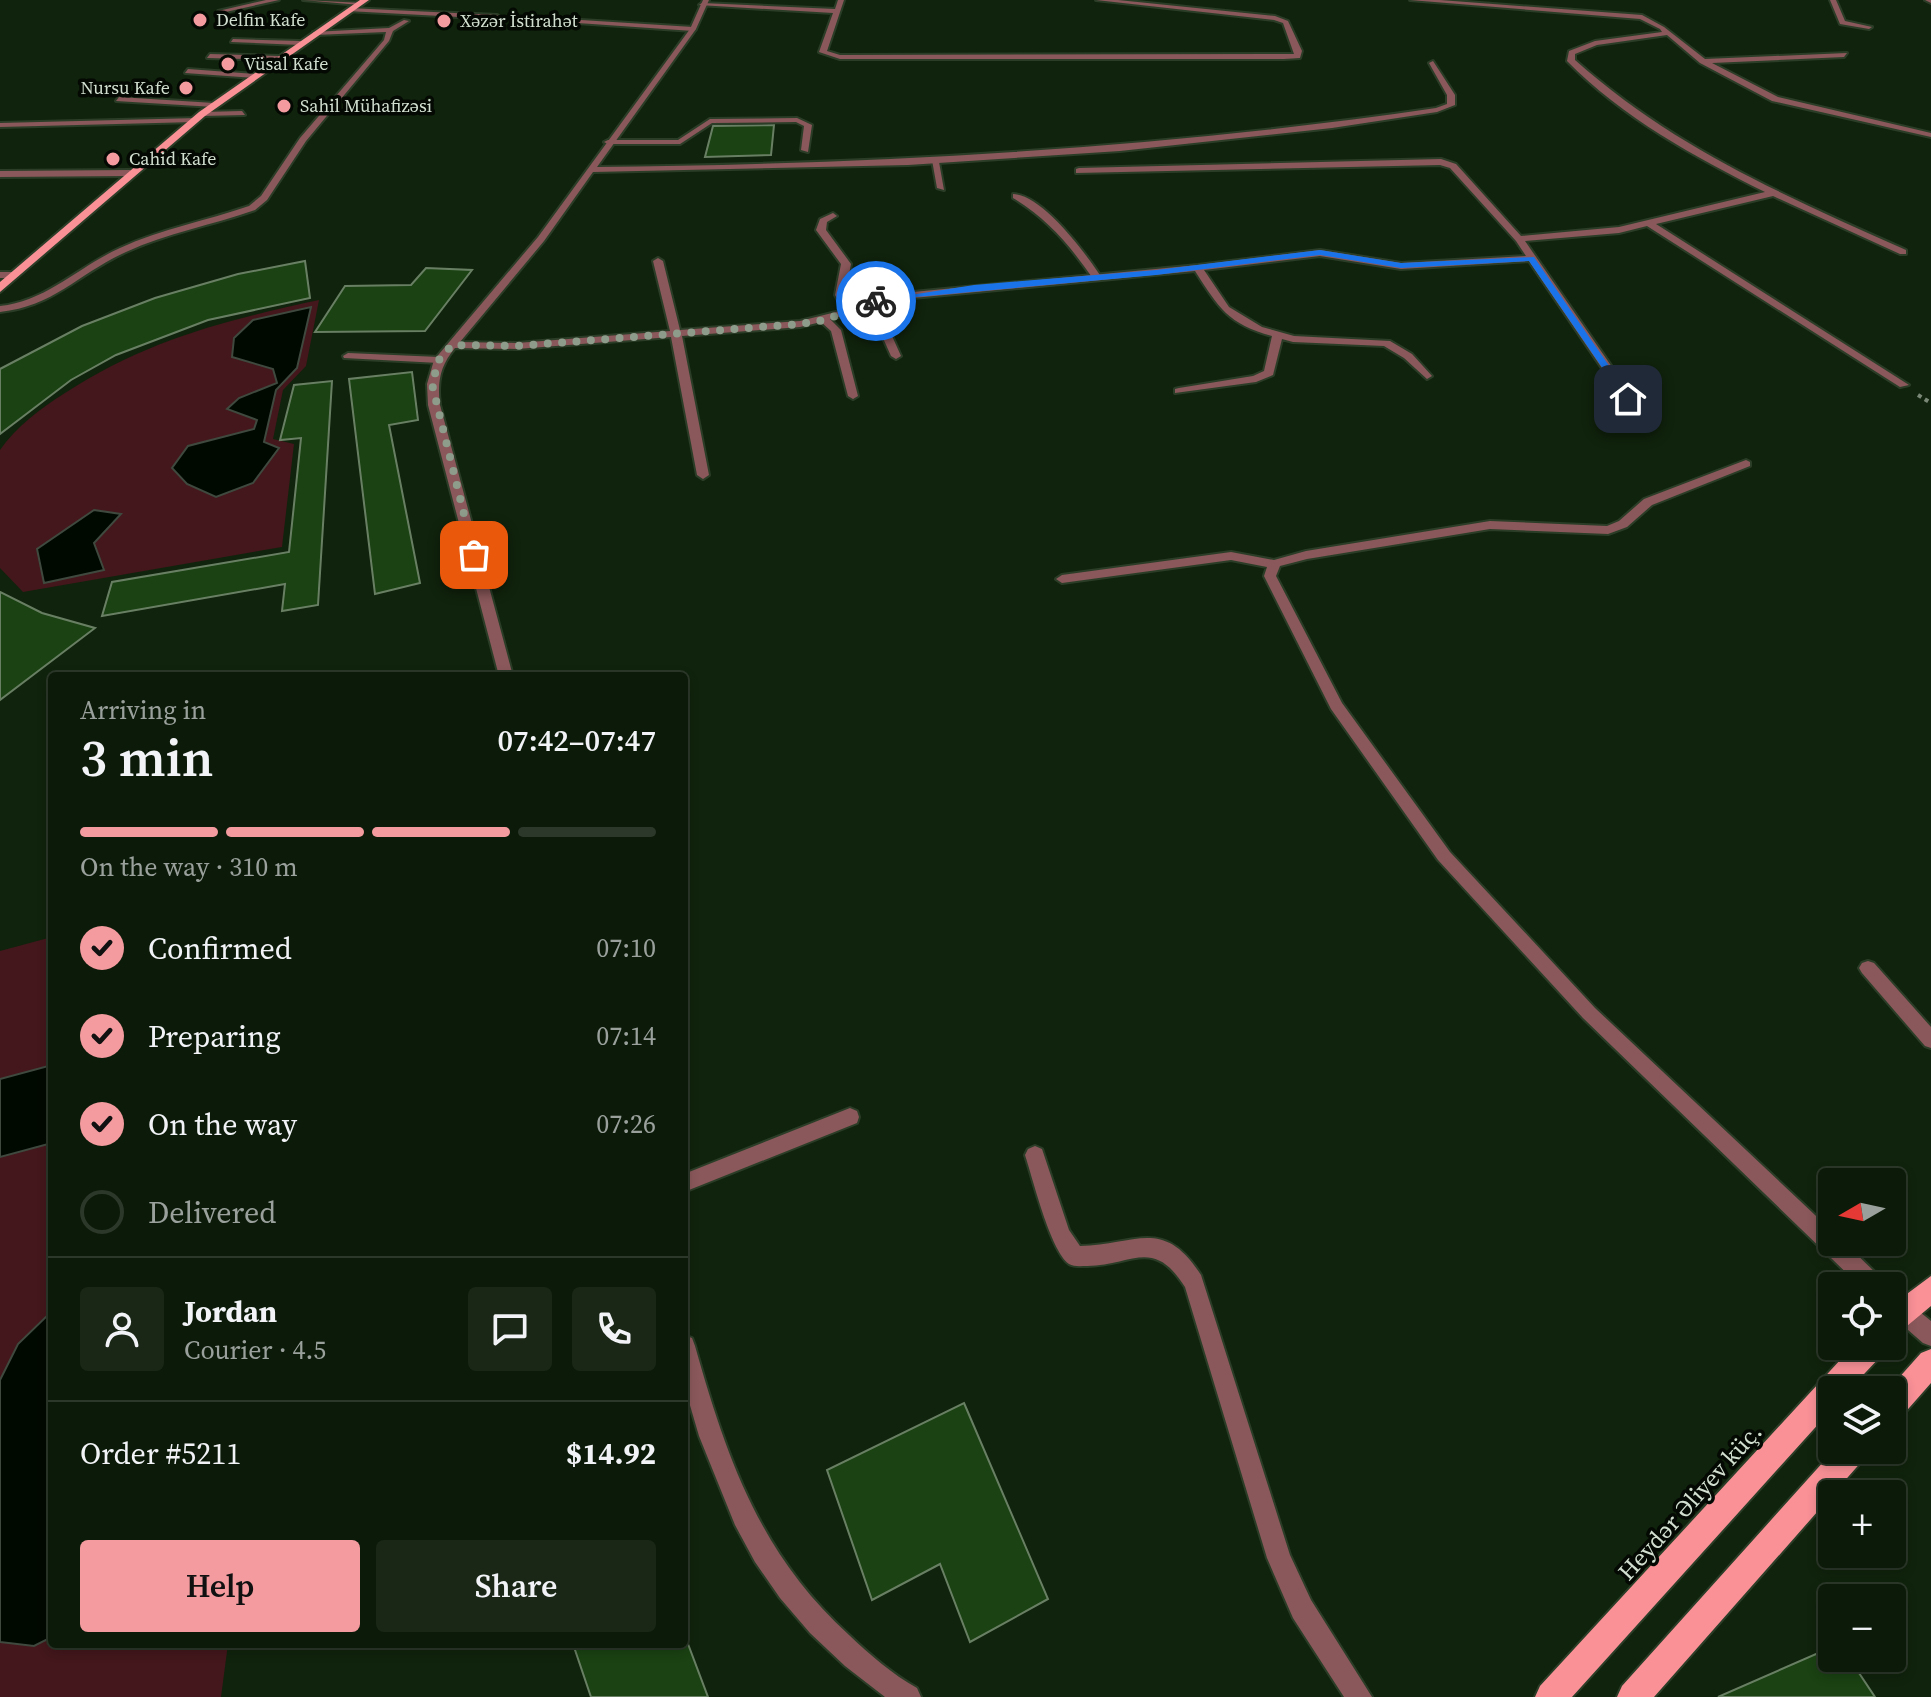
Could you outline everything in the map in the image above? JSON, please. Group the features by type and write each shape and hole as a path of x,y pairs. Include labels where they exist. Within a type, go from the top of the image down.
{"main road":[{"path":"0,288 130,173 214,105 363,1"},
{"path":"1906,1305 1931,1289"},
{"name":"Heydər Əliyev küç.","path":"1551,1697 1858,1360"},
{"path":"1906,1391 1931,1363"},
{"path":"1633,1697 1841,1464"}],"street":[{"path":"221,11 276,0"},
{"path":"306,0 363,1"},
{"path":"841,0 834,11 823,52 840,57 1297,56 1298,51 1286,22 1275,18 1099,0"},
{"path":"1413,0 1633,15 1653,22 1703,61 1790,104 1843,112 1931,135"},
{"path":"1833,0 1842,23 1869,27"},
{"path":"505,672 434,405 432,384 439,360 541,239 608,142 693,29 704,2 834,11"},
{"path":"349,10 497,17"},
{"path":"315,33 390,30 406,21"},
{"path":"565,21 693,29"},
{"path":"0,309 31,305 53,296 108,257 137,245 252,208 264,198 303,140 387,40 390,30"},
{"path":"1668,33 1595,43 1572,53 1571,61 1636,116 1774,193 1903,252"},
{"path":"233,41 300,43"},
{"path":"1703,61 1844,55"},
{"path":"210,56 279,58"},
{"path":"589,170 790,168 935,162 1304,130 1437,110 1451,105 1451,95 1433,63"},
{"path":"188,71 255,76"},
{"path":"119,99 214,105"},
{"path":"0,125 242,113"},
{"path":"608,142 680,142 710,121 797,120 808,125 805,150"},
{"path":"935,162 941,188"},
{"path":"1079,171 1441,162 1463,175 1519,239 1644,422"},
{"path":"0,174 130,173"},
{"path":"1519,239 1650,224 1774,193"},
{"path":"1016,196 1040,209 1046,220 1067,234 1097,278"},
{"path":"833,216 823,221 821,230 846,264 840,295 849,311"},
{"path":"1650,224 1904,385"},
{"path":"452,345 517,346 825,320 872,302 974,288 1198,268 1320,253 1401,266 1531,258"},
{"path":"658,261 676,334 703,475"},
{"path":"1198,268 1234,317 1278,334 1318,341 1386,343 1408,356 1427,376"},
{"path":"0,275 13,275"},
{"path":"872,302 896,356"},
{"path":"825,320 836,330 853,396"},
{"path":"1179,391 1256,379 1269,373 1278,334"},
{"path":"348,356 439,360"},
{"path":"1062,579 1231,556 1274,564 1306,555 1490,525 1608,530 1623,524 1648,502 1746,464"},
{"path":"1274,564 1270,576 1336,705 1444,856 1589,1013 1860,1272"},
{"path":"1868,968 1931,1040"},
{"path":"688,1181 850,1117"},
{"path":"1035,1155 1061,1235 1075,1256 1096,1257 1158,1245 1181,1257 1194,1282 1279,1558 1302,1609 1359,1697"},
{"path":"1906,1319 1931,1335"},
{"path":"688,1363 715,1451 745,1526 778,1580 830,1636 908,1697"}],"shaded area":[{"path":"319,300 306,366 283,390 273,439 294,444 282,547 23,592 0,568 0,450 30,418 95,375 156,346 219,324"},
{"path":"311,307 297,368 276,390 264,442 279,448 253,483 216,497 187,484 172,468 188,446 254,429 257,420 227,409 239,398 277,383 273,369 232,357 234,338 253,320"},
{"path":"94,510 121,514 94,543 104,570 44,583 37,549"},
{"path":"48,938 48,1648 227,1648 221,1697 0,1697 0,951"},
{"path":"48,1066 48,1144 0,1157 0,1079"},
{"path":"48,1315 48,1639 34,1646 0,1642 0,1380 18,1344"}],"building":[{"path":"774,125 771,155 705,157 713,126"},
{"path":"305,261 310,298 208,320 116,355 71,380 0,434 0,369 82,326 155,298 238,274"},
{"path":"426,268 472,270 425,331 315,332 345,286 411,285"},
{"path":"412,372 418,420 389,425 420,583 375,594 349,379"},
{"path":"332,381 318,605 282,611 285,584 102,616 112,582 289,552 301,438 280,440 294,385"},
{"path":"0,592 42,613 95,628 0,700"},
{"path":"964,1403 1048,1599 970,1642 940,1564 872,1600 827,1470"},
{"path":"688,1644 708,1697 591,1697 574,1648 688,1648"},
{"path":"1818,1653 1818,1672 1858,1672 1875,1697 1718,1697"}],"way so far":[{"path":"474,555 434,405 433,374 439,360 452,345 517,346 800,324 825,320 876,301"}],"place":[{"name":"Delfin Kafe","path":"200,20"},
{"name":"Xəzər İstirahət","path":"444,21"},
{"name":"Vüsal Kafe","path":"228,64"},
{"name":"Nursu Kafe","path":"186,88"},
{"name":"Sahil Mühafizəsi","path":"284,106"},
{"name":"Cahid Kafe","path":"113,159"}],"route":[{"path":"876,301 1320,253 1349,255 1401,266 1531,258 1628,399"}]}
